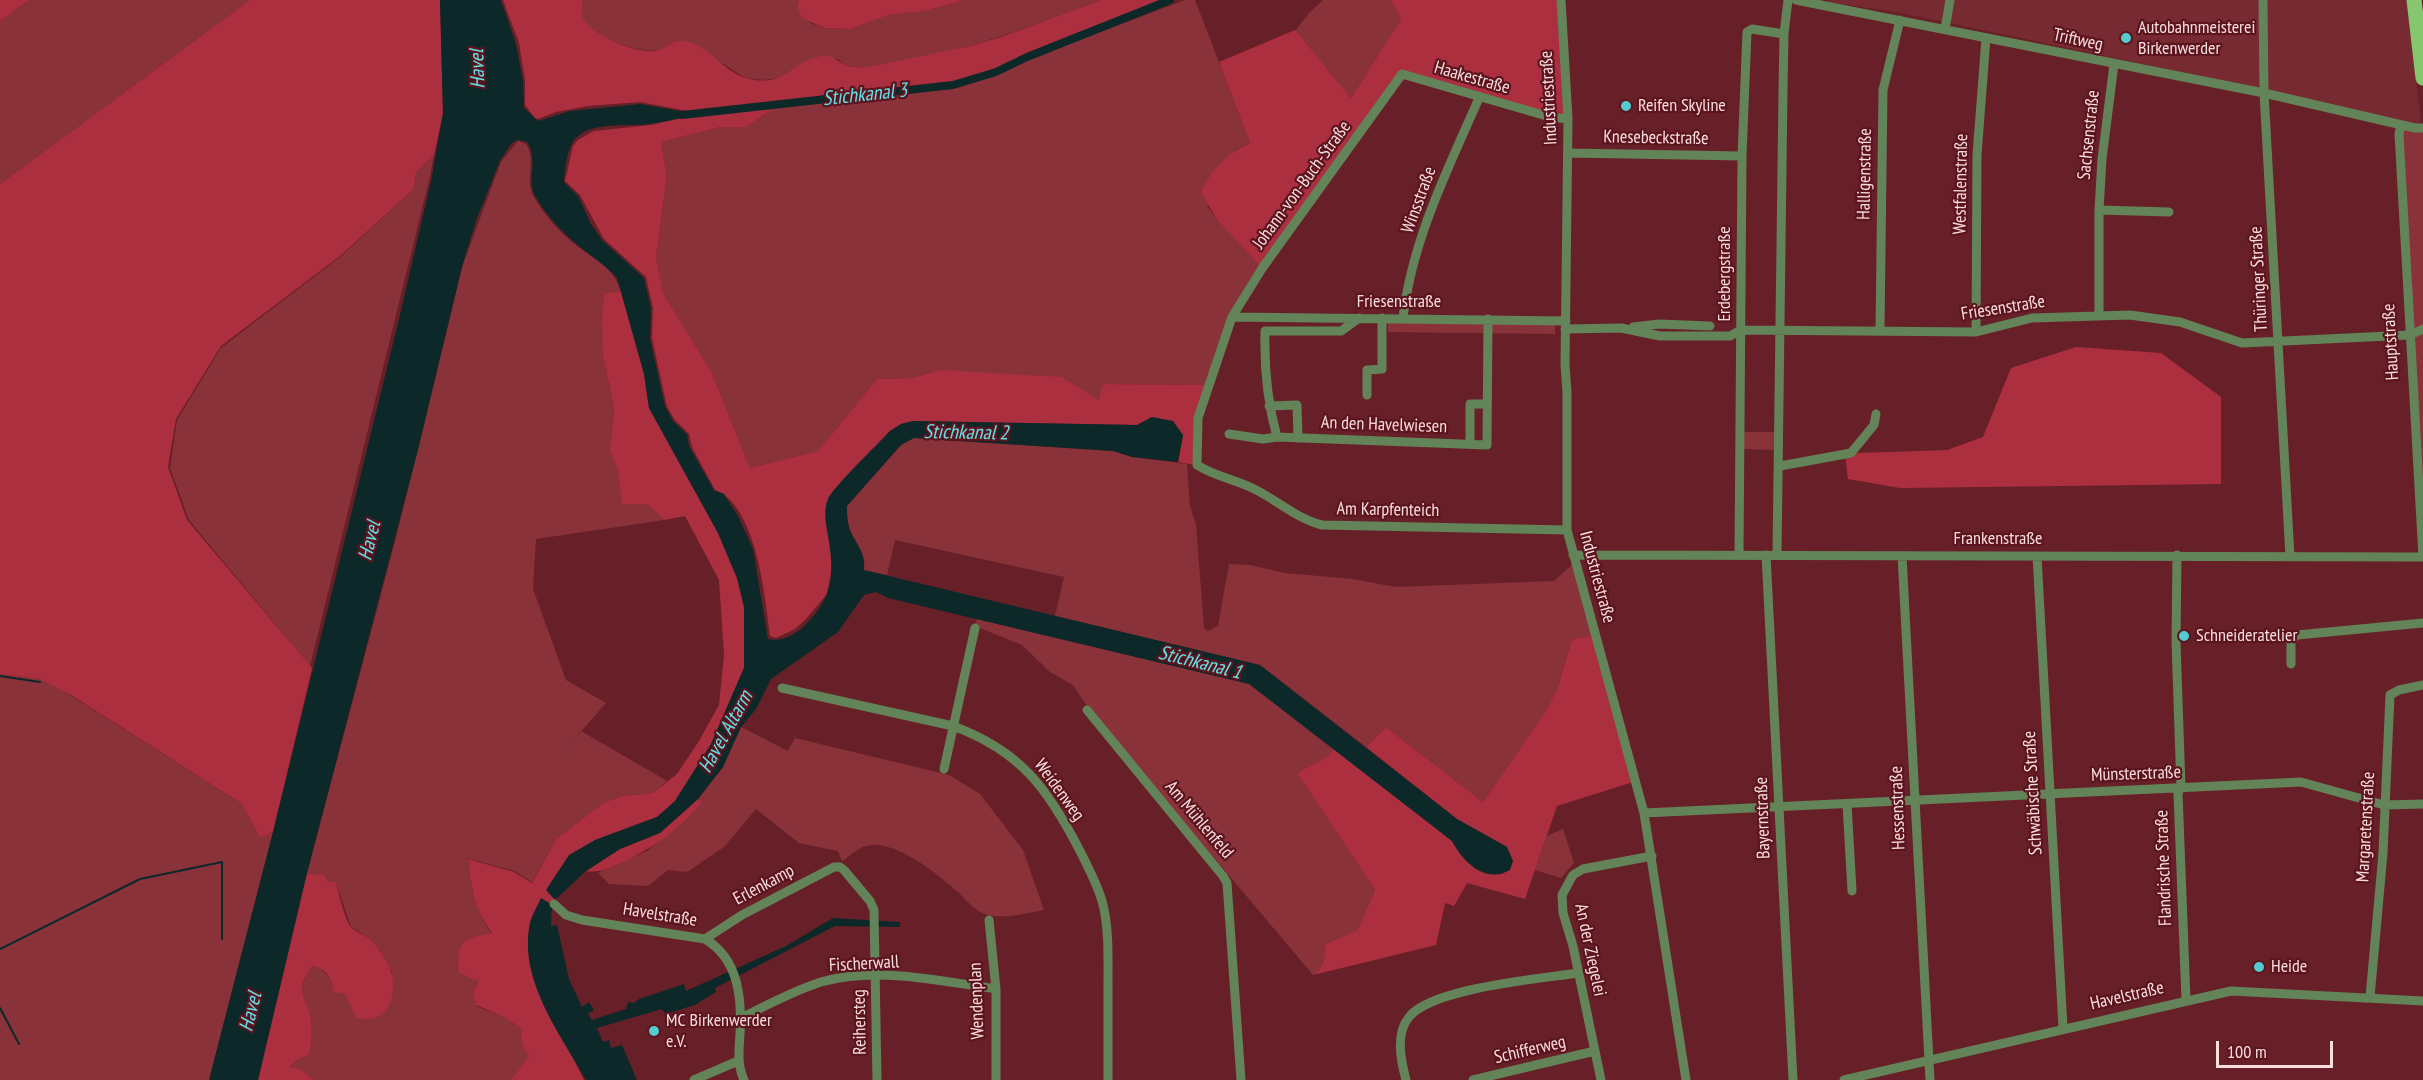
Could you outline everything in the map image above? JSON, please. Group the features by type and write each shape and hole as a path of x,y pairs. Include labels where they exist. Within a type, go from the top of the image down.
{"main road":[{"path":"2414,0 2423,78"}],"street":[{"name":"Industriestraße","path":"1561,0 1568,119 1565,325 1567,530 1644,813 1686,1080"},
{"path":"1777,555 1780,466 1784,34 1788,0"},
{"name":"Triftweg","path":"1796,0 2264,93 2423,128"},
{"path":"1945,29 1950,0"},
{"name":"Thüringer Straße","path":"2264,0 2264,93 2280,342 2290,557"},
{"name":"Halligenstraße","path":"1880,330 1883,90 1900,20"},
{"name":"Erdebergstraße","path":"1739,555 1742,156 1747,32 1752,30 1784,34"},
{"name":"Westfalenstraße","path":"1976,332 1977,155 1986,38"},
{"name":"Sachsenstraße","path":"2099,316 2099,210 2104,138 2114,64"},
{"name":"Haakestraße","path":"1402,74 1479,98 1550,117 1568,119"},
{"name":"Johann-von-Buch-Straße","path":"1232,317 1263,267 1402,74"},
{"name":"Winsstraße","path":"1403,318 1406,295 1429,211 1479,98"},
{"name":"Hauptstraße","path":"2401,125 2399,134 2423,557"},
{"name":"Knesebeckstraße","path":"1568,153 1742,156"},
{"path":"2099,210 2169,212"},
{"name":"Friesenstraße","path":"1232,317 1488,319 1621,328 1660,336 1730,336 1742,330 1976,332 2032,318 2139,316 2180,322 2242,343 2410,335 2423,329"},
{"name":"Am Karpfenteich","path":"1232,317 1198,418 1197,465 1212,475 1250,487 1305,519 1322,525 1567,530"},
{"path":"1277,437 1264,372 1265,331 1341,331 1359,318"},
{"path":"1367,394 1368,370 1382,369 1382,318"},
{"name":"An den Havelwiesen","path":"1229,434 1263,439 1277,437 1487,445 1488,319"},
{"name":"Friesenstraße","path":"1621,328 1659,324 1710,326"},
{"name":"An den Havelwiesen","path":"1470,444 1470,404 1487,404"},
{"name":"An den Havelwiesen","path":"1269,405 1297,405 1298,438"},
{"path":"1780,466 1851,453 1874,425 1876,414"},
{"name":"Frankenstraße","path":"1574,555 2423,557"},
{"name":"Bayernstraße","path":"1766,555 1781,808 1778,814 1794,1080"},
{"name":"Flandrische Straße","path":"2177,555 2176,642 2181,788 2178,793 2186,1000"},
{"name":"Hessenstraße","path":"1902,556 1930,1080"},
{"name":"Schwäbische Straße","path":"2037,556 2063,1028"},
{"path":"2291,664 2291,641 2297,635 2423,623"},
{"path":"944,769 975,628"},
{"name":"Margaretenstraße","path":"2370,997 2383,853 2390,695 2399,690 2423,685"},
{"name":"Weidenweg","path":"782,688 953,726 979,735 1005,750 1031,774 1060,813 1095,880 1103,902 1107,931 1108,1080"},
{"name":"Am Mühlenfeld","path":"1087,710 1227,883 1241,1080"},
{"name":"Münsterstraße","path":"1644,813 2301,782 2384,805 2423,804"},
{"path":"1847,804 1851,891"},
{"name":"An der Ziegelei","path":"1601,1080 1562,904 1562,895 1567,882 1583,868 1652,856"},
{"name":"Erlenkamp","path":"705,939 742,915 834,867 840,867"},
{"name":"Reihersteg","path":"840,867 870,901 875,918 877,1080"},
{"name":"Havelstraße","path":"554,904 566,915 582,920 705,939 720,950 732,968 737,981 741,1018 738,1061 744,1080"},
{"name":"Wendenplan","path":"989,920 996,989 996,1080"},
{"path":"1406,1080 1400,1050 1403,1028 1408,1018 1424,1005 1450,994 1578,973"},
{"name":"Fischerwall","path":"741,1018 796,991 821,982 842,978 875,976 915,978 996,989"},
{"name":"Havelstraße","path":"1844,1080 2231,991 2423,1001"},
{"name":"Schifferweg","path":"1473,1080 1595,1051"},
{"path":"694,1080 738,1061"}],"shaded area":[{"path":"0,0 29,0 0,21"},
{"path":"29,0 250,0 0,184 0,21"},
{"path":"250,0 440,0 443,113 434,155 416,172 414,189 340,256 221,346 176,419 168,467 187,520 312,668 273,832 260,838 242,804 71,695 40,679 0,674 0,184"},
{"path":"503,0 583,0 582,16 587,24 594,31 615,42 647,51 659,50 679,41 693,43 709,52 738,75 771,80 802,63 822,56 832,57 849,66 874,66 970,46 1001,37 1101,0 1163,0 1025,55 997,69 933,87 693,112 640,102 588,106 556,112 538,119 525,105 525,80 519,43"},
{"path":"583,0 799,0 797,6 810,23 824,28 841,29 888,15 925,11 965,0 1101,0 1042,22 951,51 890,64 858,68 845,65 838,59 812,59 781,78 764,80 745,78 719,61 660,50 642,50 606,38 588,26 583,19"},
{"path":"799,0 965,0 925,11 888,15 849,29 824,28 802,18 797,6"},
{"path":"1185,0 1195,0 1250,143 1236,150 1207,206 1260,266 1229,317 1207,385 1103,384 1100,400 940,370 912,378 877,379 818,451 750,468 712,373 663,293 656,260 667,176 661,142 720,127 746,127 776,107 954,88 997,75 1027,60"},
{"path":"1323,0 1391,0 1401,19 1351,98 1295,31"},
{"path":"1391,0 1557,0 1564,114 1550,113 1398,75 1260,266 1217,220 1201,192 1221,163 1250,143 1219,62 1295,30 1351,98 1401,19"},
{"path":"1828,0 2408,0 2421,125 1902,13 1828,2"},
{"path":"776,107 746,127 720,127 661,142 667,176 656,259 663,293 712,373 750,468 818,451 877,379 912,378 940,370 1061,377 1099,400 1103,384 1207,385 1195,465 1178,462 1183,436 1152,417 1137,425 913,421 901,424 890,431 828,498 832,566 827,594 795,629 776,638 770,636 761,577 750,533 741,514 729,499 715,490 692,447 689,434 675,420 667,407 652,338 653,308 646,277 604,239 580,195 565,181 573,146 578,140 594,131 651,125 695,115"},
{"path":"2395,120 2422,125 2423,135 2423,328 2407,334"},
{"path":"518,141 526,144 529,151 531,191 542,210 580,249 601,263 613,275 621,291 605,293 603,356 614,408 610,450 618,471 623,504 649,505 664,520 536,539 533,589 566,680 606,703 581,731 667,781 653,793 622,796 603,803 556,839 532,882 515,871 462,857 468,859 474,898 492,934 479,981 476,1006 504,1017 521,1028 523,1044 529,1056 511,1080 314,1080 300,1069 290,1068 297,1060 309,1055 312,1025 302,989 312,966 320,968 332,980 392,973 381,951 366,936 351,927 336,882 328,882 324,875 307,873 396,538 462,267 501,162"},
{"path":"434,155 310,666 189,520 170,468 177,420 221,348 340,257 414,189 416,172"},
{"path":"621,291 644,374 649,408 718,533 737,578 744,606 744,668 711,744 675,801 657,817 595,840 552,905 541,898 532,917 529,945 531,966 537,986 584,1080 511,1080 529,1056 522,1044 521,1028 504,1017 476,1005 473,993 479,981 459,973 460,948 464,943 474,937 492,933 474,898 468,859 514,872 532,883 556,839 603,803 622,796 653,793 677,774 719,705 724,655 719,580 685,516 664,520 649,505 622,504 618,471 610,450 614,408 603,356 602,317 605,293"},
{"path":"1388,320 1555,323 1555,334 1388,332"},
{"path":"2423,330 2423,553 2411,335"},
{"path":"2076,347 2161,353 2221,397 2221,484 1900,488 1848,479 1845,455 1947,450 1983,437 2011,368"},
{"path":"1743,432 1776,432 1775,450 1743,449"},
{"path":"914,438 1113,451 1132,457 1187,464 1190,506 1196,525 1204,628 1208,631 1218,626 1229,564 1250,565 1285,573 1352,579 1396,587 1554,581 1574,563 1594,636 1572,639 1558,687 1546,711 1483,802 1386,727 1366,747 1260,665 1055,616 1064,577 895,540 887,575 864,570 862,553 849,527 847,506 901,445"},
{"path":"977,619 1250,684 1335,748 1325,758 1297,773 1375,890 1357,932 1325,944 1322,966 1313,975 1089,709 1073,685 1050,672 1022,645 975,626"},
{"path":"1594,636 1633,782 1557,806 1525,899 1467,883 1454,906 1445,903 1436,945 1313,975 1322,966 1325,944 1357,931 1375,890 1297,773 1325,758 1335,748 1452,841 1476,866 1488,873 1503,874 1507,847 1457,819 1366,747 1386,727 1483,802 1546,711 1558,687 1572,639"},
{"path":"0,674 40,679 59,688 242,804 260,838 273,832 209,1080 0,1080"},
{"path":"741,727 788,751 795,738 949,775 980,794 1023,850 1044,910 1009,916 984,914 928,868 890,847 866,846 842,861 838,851 799,843 756,809 724,847 687,872 668,870 648,886 609,884 598,873 647,851 701,802 698,799 723,767"},
{"path":"698,799 702,802 693,812 675,830 655,844 608,869 586,871 620,849 660,833"},
{"path":"1563,829 1574,863 1561,878 1535,870 1547,836"},
{"path":"307,873 324,875 328,882 336,882 348,923 374,943 386,960 393,979 392,998 388,1007 378,1017 356,1018 346,994 334,992 328,975 312,966 302,989 312,1025 309,1055 297,1060 290,1067 300,1069 314,1080 258,1080"}],"water":[{"path":"440,0 501,0 516,44 523,81 524,108 538,121 570,111 640,104 692,113 692,115 660,122 602,127 584,132 571,146 564,182 578,196 591,224 602,240 644,278 651,309 650,339 665,406 673,421 687,434 689,446 714,490 724,494 738,516 753,549 768,639 782,639 794,634 820,607 826,597 831,575 825,517 828,499 856,465 890,431 901,424 913,421 1137,425 1152,417 1173,421 1183,435 1178,462 1132,457 1113,451 914,438 901,445 847,506 849,527 862,553 864,570 1260,665 1457,819 1507,847 1513,861 1510,870 1501,874 1492,874 1476,869 1462,856 1452,841 1249,684 888,598 876,592 864,595 838,632 771,679 756,709 741,727 723,767 698,799 660,833 620,849 586,871 555,900 546,890 569,855 595,840 657,817 675,801 711,744 744,668 744,607 737,578 718,533 649,408 644,374 617,278 568,237 544,211 533,190 530,149 527,142 517,140 511,144 500,161 476,221 462,267 418,450 307,873 258,1080 209,1080 273,832 431,181 443,113"},
{"path":"541,898 552,905 551,926 557,925 569,979 582,1007 589,1002 594,1010 588,1014 592,1020 626,1009 628,1002 634,1003 639,999 684,984 686,991 786,946 833,918 900,922 900,927 835,926 715,988 716,992 695,1005 665,1014 662,1009 597,1028 603,1042 609,1040 611,1048 622,1045 637,1080 586,1080 544,1005 530,965 528,944 530,923"}],"waterway":[{"name":"Stichkanal 3","path":"682,115 953,85 996,72 1027,57 1170,0"},
{"path":"0,676 40,682"},
{"path":"0,949 140,879 222,862 222,939"},
{"path":"0,1008 19,1044"}],"place":[{"name":"Autobahnmeisterei Birkenwerder","path":"2126,38"},
{"name":"Reifen Skyline","path":"1626,106"},
{"name":"Schneideratelier","path":"2184,636"},
{"name":"Heide","path":"2259,967"},
{"name":"MC Birkenwerder e.V.","path":"654,1031"}],"water label":[{"name":"Havel","path":"478,69"},
{"name":"Stichkanal 2","path":"966,433"},
{"name":"Havel","path":"370,541"},
{"name":"Stichkanal 1","path":"1200,663"},
{"name":"Havel Altarm","path":"726,732"},
{"name":"Havel","path":"251,1012"}]}
